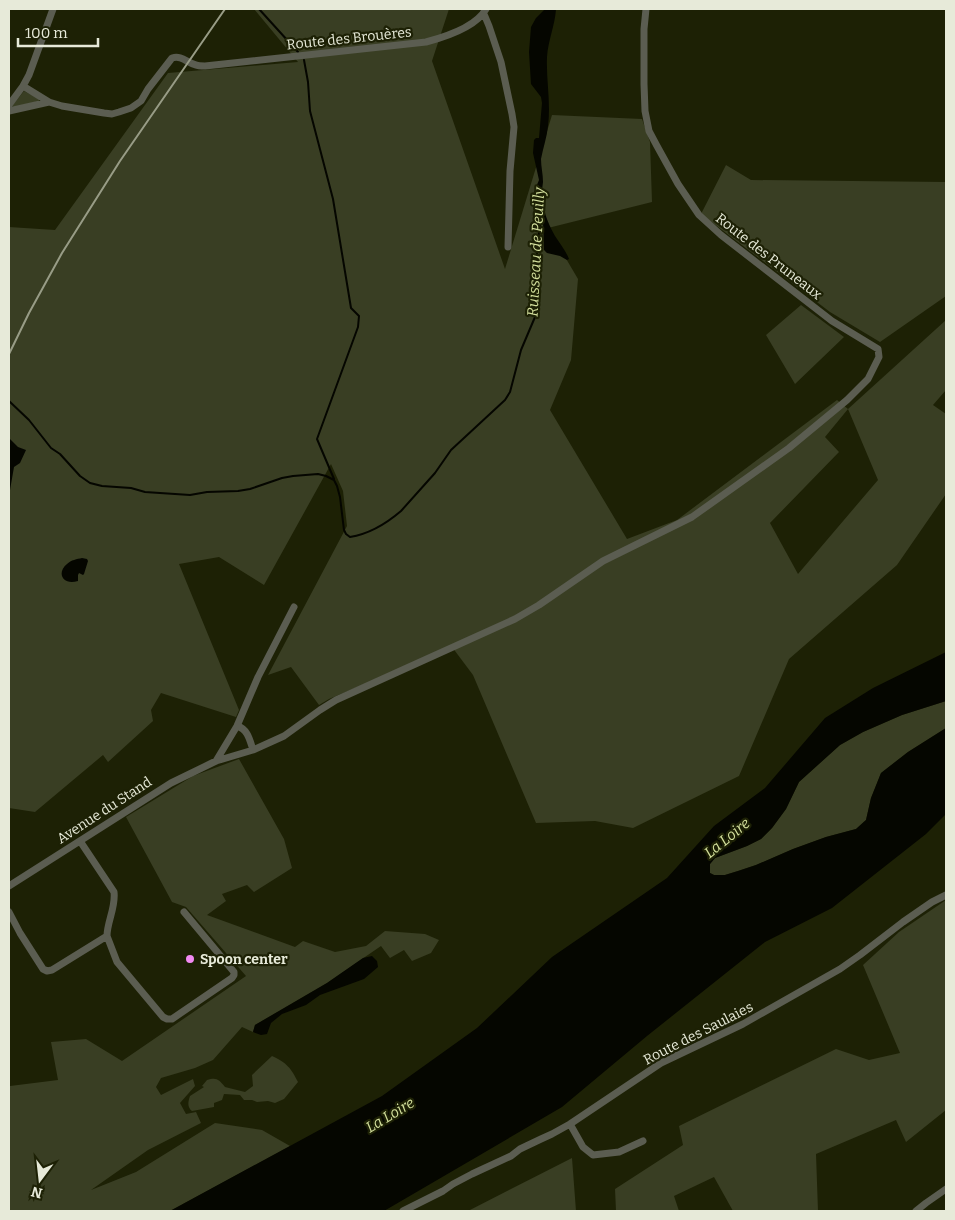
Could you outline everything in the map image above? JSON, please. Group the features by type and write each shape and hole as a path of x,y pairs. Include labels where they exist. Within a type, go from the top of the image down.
{"street":[{"path":"9,105 29,75 53,9"},
{"name":"Route des Pruneaux","path":"646,9 644,84 645,111 649,131 656,146 698,215 832,321 878,349 879,357"},
{"path":"485,11 502,62 514,127 510,171 508,246"},
{"name":"Route des Brouères","path":"49,102 112,114 131,108 141,101 172,58 177,57 196,65 205,66 426,42 458,31 475,21 485,11"},
{"path":"23,86 49,102"},
{"path":"9,111 49,102"},
{"name":"Avenue du Stand","path":"9,886 171,782 216,761 253,750 284,736 336,700 516,619 602,561 692,517 788,448 846,400 868,378 879,357"},
{"path":"216,761 238,726 258,676 294,607"},
{"path":"238,726 246,731 253,750"},
{"path":"80,841 114,892 115,898 107,936 117,962 163,1017 172,1020 234,975 234,972 184,912"},
{"name":"Route des Saulaies","path":"403,1211 426,1201 472,1174 511,1156 520,1149 570,1124 661,1063 743,1024 840,968 932,902 946,895"},
{"path":"9,912 43,969 47,971 52,970 107,936"},
{"path":"570,1124 583,1147 593,1155 619,1152 644,1141"},
{"path":"916,1211 946,1190"}],"green space":[{"path":"254,9 449,9 432,61 505,269 552,115 642,119 650,142 652,202 548,228 578,279 571,360 550,410 627,539 677,520 837,400 848,409 946,320 946,390 933,405 946,414 946,494 897,565 789,659 739,776 633,828 595,821 536,823 473,675 452,647 329,699 319,705 291,667 268,675 347,526 343,491 331,464 264,585 219,557 179,564 239,710 236,717 161,693 151,710 153,721 108,762 103,755 35,812 9,808 9,227 55,230 168,73 298,62","holes":["848,409 878,480 798,574 770,523 839,452 825,437"]},
{"path":"24,91 39,99 39,101 12,106"},
{"path":"726,165 751,180 946,182 946,296 880,342 830,312 701,214"},
{"path":"801,305 844,337 795,384 766,335"},
{"path":"946,701 946,728 908,752 881,773 871,798 866,820 856,829 826,837 756,865 725,875 710,873 710,864 715,858 761,839 786,809 799,782 840,745 863,732 902,715"},
{"path":"239,759 284,839 292,868 254,892 247,885 222,894 226,901 207,915 295,947 303,941 335,952 366,946 385,931 425,934 439,940 431,953 412,961 404,950 390,958 381,946 327,983 255,1025 253,1032 242,1027 213,1060 195,1068 161,1078 156,1087 161,1095 193,1079 195,1086 180,1103 186,1114 196,1112 201,1123 148,1150 91,1190 136,1172 215,1123 262,1130 290,1146 170,1211 9,1211 9,1084 10,1086 58,1080 51,1042 86,1039 122,1061 246,976 186,907 172,902 126,817 193,776"},
{"path":"946,900 946,1110 906,1142 896,1120 816,1154 818,1211 733,1211 714,1177 674,1196 679,1211 616,1211 615,1189 683,1145 679,1126 836,1049 869,1060 900,1053 863,965 899,932"},
{"path":"272,1056 288,1066 298,1082 284,1099 275,1103 268,1101 257,1102 244,1100 240,1095 224,1094 222,1100 214,1103 214,1107 192,1111 189,1108 190,1096 204,1087 202,1086 210,1079 217,1079 225,1087 245,1092 253,1086 252,1075"},
{"path":"572,1158 576,1211 468,1211"}],"water":[{"path":"545,9 556,9 547,57 549,117 541,159 542,199 548,221 568,256 569,259 567,260 547,253 544,250 543,222 533,203 533,195 539,180 533,153 534,140 539,138 542,103 541,97 531,84 529,52 531,27 536,18"},
{"path":"9,438 18,447 26,450 20,463 14,467 10,490 9,490"},
{"path":"82,558 88,561 84,574 79,573 78,581 68,582 65,580 62,571 67,564"},
{"name":"La Loire","path":"946,652 946,701 902,715 863,732 840,745 799,782 786,809 761,839 715,858 710,864 710,873 725,875 756,865 826,837 856,829 866,820 871,798 881,773 908,752 946,728 946,814 926,834 832,908 765,942 562,1107 384,1211 170,1211 382,1096 477,1028 552,957 667,878 714,826 765,788 825,718 873,688"},
{"path":"372,956 377,961 378,967 364,979 320,995 306,1005 282,1014 271,1023 267,1034 261,1035 253,1032 255,1025 327,983 363,958"}],"waterway":[{"path":"259,9 298,52"},
{"path":"304,60 310,111 333,199 351,308 359,316 358,327 317,439 334,479"},
{"name":"Ruisseau de Peuilly","path":"9,401 29,420 51,448 60,454 80,476 90,483 102,486 131,488 145,492 190,495 207,492 238,491 282,478 318,474 334,480 337,486 346,534 350,537 371,531 401,511 435,473 451,450 505,400 510,392 521,350 535,317 536,311 532,290 537,274 537,248 541,217"}],"railway":[{"path":"9,354 62,253 120,161 225,9"}],"place":[{"name":"Spoon center","path":"190,959"}]}
